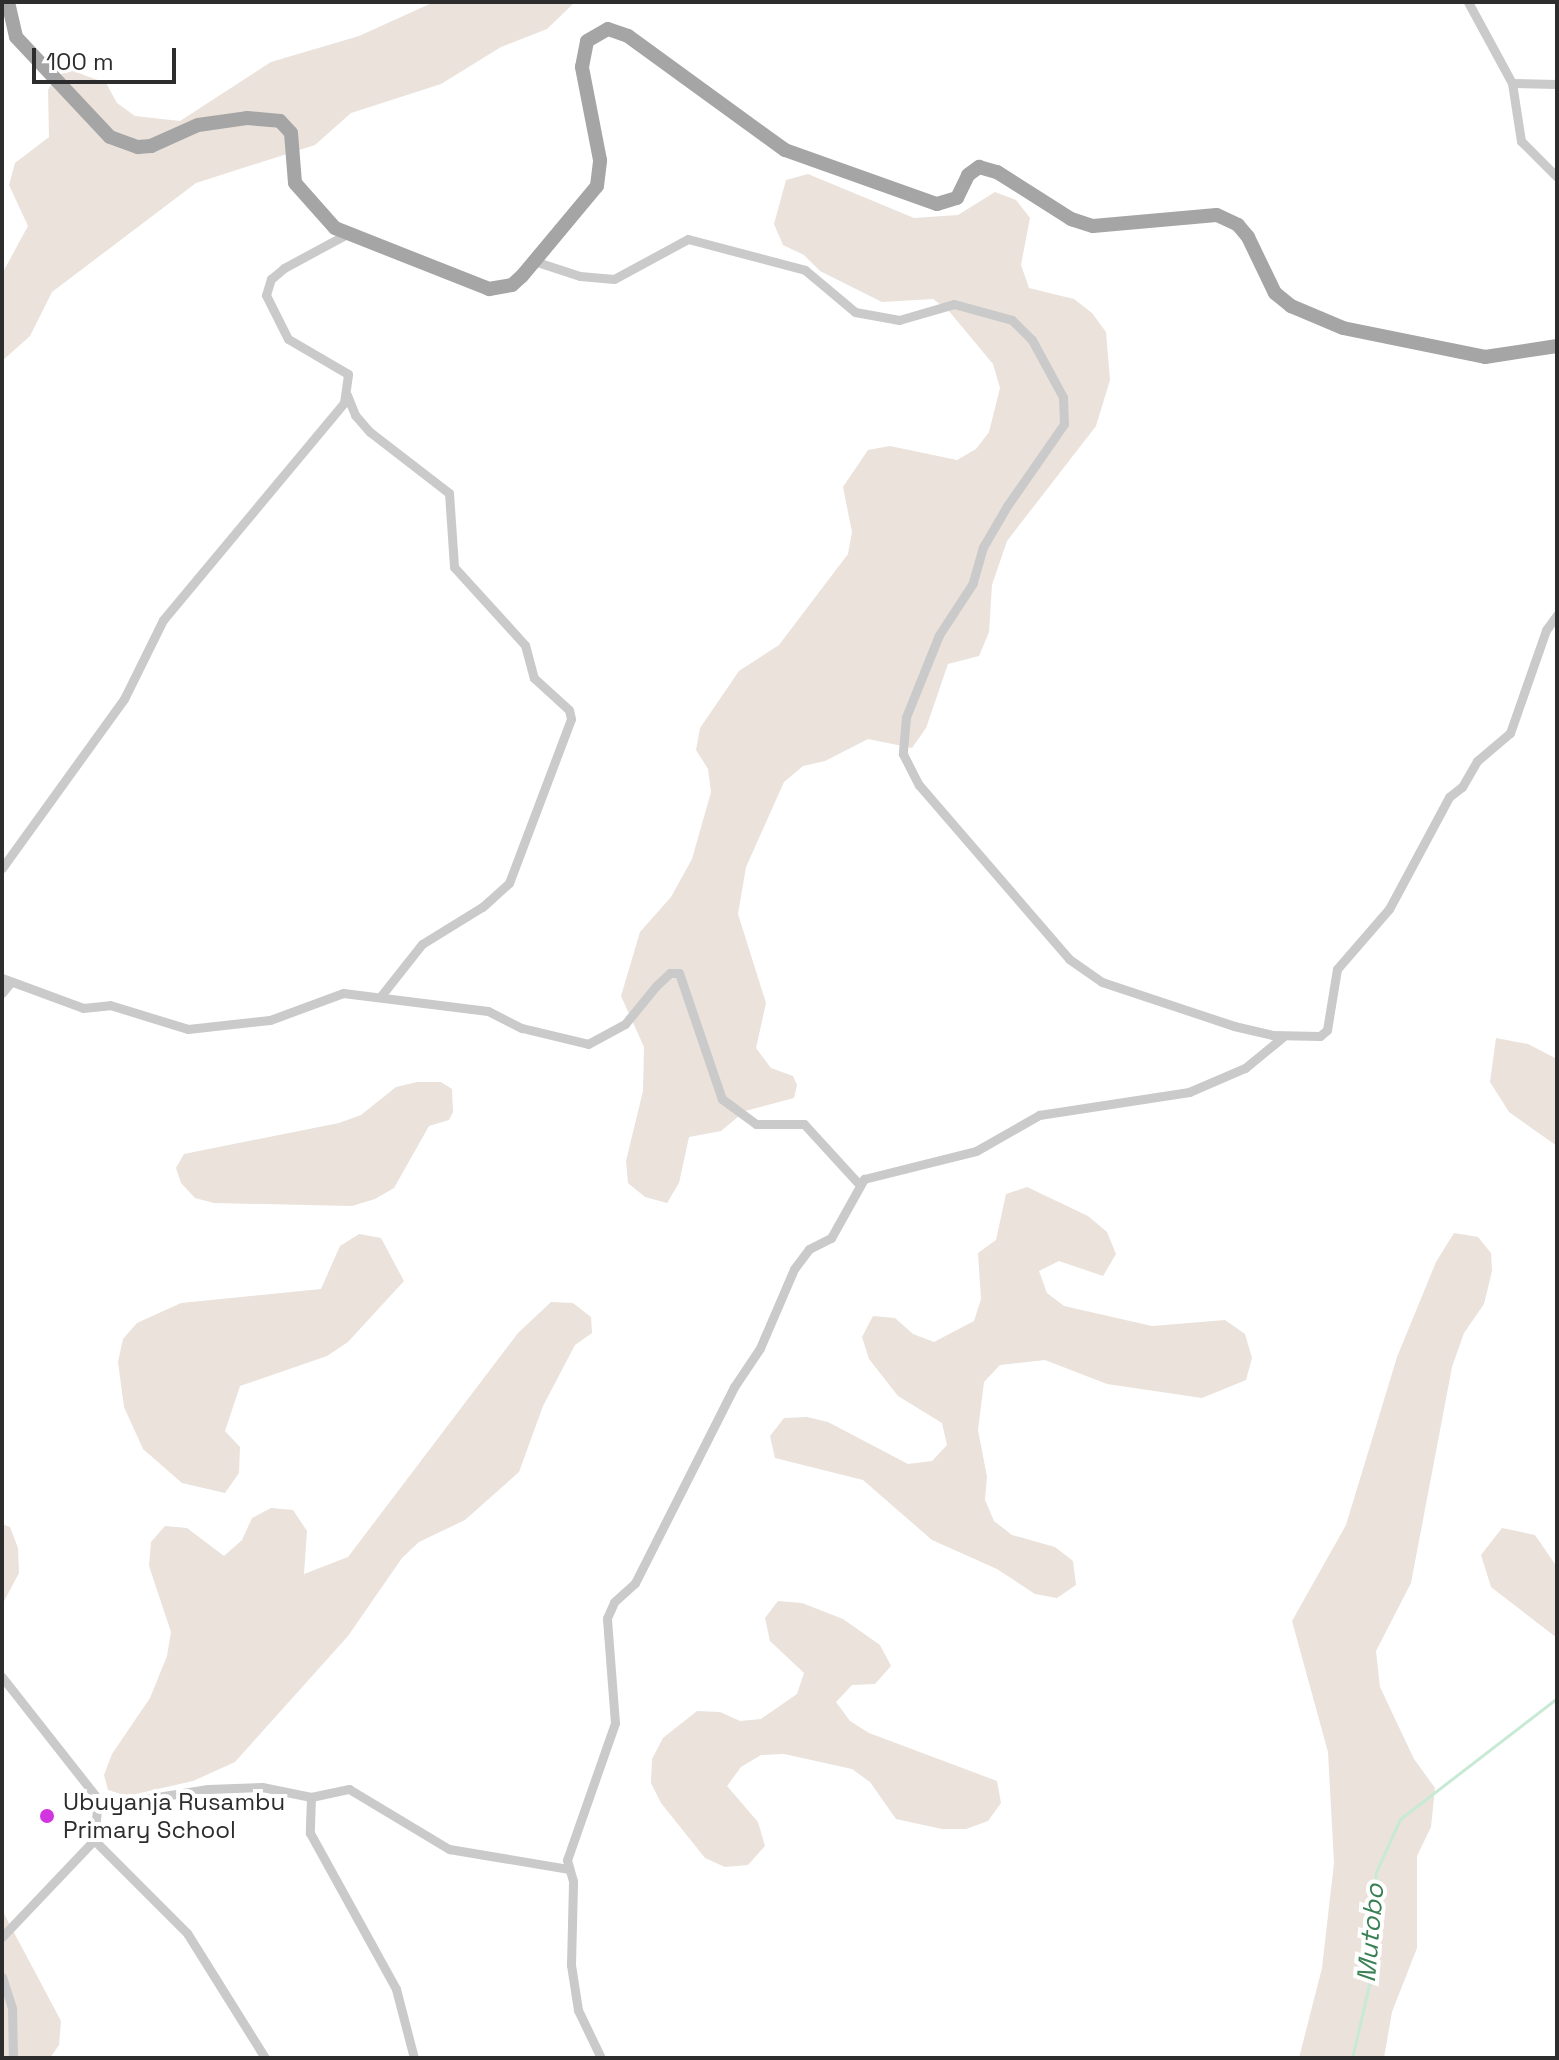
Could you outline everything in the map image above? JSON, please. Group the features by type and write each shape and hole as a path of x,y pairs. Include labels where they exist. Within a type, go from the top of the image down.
{"main road":[{"path":"8,2 16,37 83,111 122,143 151,146 186,129 247,118 286,125 294,144 295,183 345,235 489,289 512,285 537,262 600,178 582,67 587,41 608,29 628,36 785,150 923,199 951,203 972,169 987,167 1071,219 1093,226 1217,215 1238,225 1248,237 1275,293 1291,306 1343,328 1375,339 1485,357 1557,346"}],"street":[{"path":"1468,2 1512,83 1521,141 1557,177"},
{"path":"1512,83 1557,84"},
{"path":"345,235 284,268 271,279 266,295 288,339 348,374 347,395 355,415 370,432 449,493 458,575 525,645 534,678 569,710 571,719 509,883 482,907 422,944 381,996"},
{"path":"537,262 580,276 614,279 688,239 805,270 855,312 899,320 954,304 1012,320 1032,340 1063,397 1064,424 1007,506 983,547 973,583 939,635 906,717 903,754 919,785 1082,973 1234,1026 1284,1036 1320,1036 1327,1030 1337,969 1389,909 1427,846 1449,797 1477,761 1510,733 1546,630 1557,615"},
{"path":"2,868 124,699 163,620 275,481 310,447 347,395"},
{"path":"2,993 6,980 83,1008 110,1005 204,1030 270,1020 343,993 381,996 488,1011 522,1028 588,1044 625,1024 656,986 670,973 679,973 722,1099 756,1124 804,1124 857,1182"},
{"path":"857,1182 976,1151 1039,1115 1200,1088 1245,1068 1284,1036"},
{"path":"601,2058 578,2010 571,1965 575,1914 569,1869 570,1849 615,1723 607,1618 614,1602 635,1583 734,1387 760,1348 794,1269 809,1249 837,1230 857,1182"},
{"path":"2,1677 98,1799 128,1805 208,1789 262,1787 311,1797 349,1789 449,1849 569,1869"},
{"path":"311,1797 310,1833 396,1989 414,2058"},
{"path":"2,1937 94,1840 98,1799"},
{"path":"94,1840 187,1933 265,2058"},
{"path":"2,1977 12,2008 13,2058"}],"shaded area":[{"path":"434,2 575,2 547,29 501,47 441,84 351,113 315,145 196,183 52,292 30,336 2,361 2,274 28,226 9,185 15,163 49,137 48,90 57,75 73,71 106,83 117,103 135,116 180,121 271,62 359,36"},
{"path":"808,174 914,218 958,215 995,192 1016,200 1030,218 1021,265 1029,288 1074,299 1092,313 1106,332 1110,380 1096,426 1007,541 992,585 989,632 979,656 948,664 926,728 912,748 868,739 825,761 803,766 784,782 746,867 738,914 766,1003 756,1048 771,1068 793,1076 797,1085 794,1098 745,1111 721,1131 689,1137 679,1183 667,1203 645,1197 628,1183 626,1161 643,1091 644,1047 621,996 640,932 671,897 692,859 711,792 708,769 696,750 700,728 739,671 779,645 848,554 852,532 843,487 868,450 890,446 957,460 976,449 989,432 1000,388 993,364 948,310 933,299 882,302 820,271 804,255 783,245 774,224 786,180"},
{"path":"1496,1038 1528,1044 1557,1059 1557,1146 1509,1112 1490,1082"},
{"path":"417,1082 441,1082 452,1089 453,1112 449,1120 429,1126 394,1188 375,1199 352,1206 214,1203 195,1198 181,1183 176,1168 184,1154 339,1123 361,1115 396,1087"},
{"path":"1027,1187 1088,1216 1107,1232 1116,1254 1103,1276 1059,1261 1039,1271 1047,1293 1064,1306 1152,1326 1225,1320 1245,1334 1252,1358 1246,1380 1202,1398 1107,1384 1045,1360 1000,1365 984,1382 978,1430 987,1477 985,1500 994,1521 1012,1535 1055,1547 1073,1561 1076,1585 1057,1598 1035,1594 997,1569 932,1540 863,1480 775,1458 770,1436 784,1418 807,1417 828,1422 908,1464 932,1461 947,1445 942,1423 898,1396 869,1359 862,1337 873,1316 895,1318 913,1334 934,1342 974,1321 981,1299 978,1253 996,1240 1006,1194"},
{"path":"1454,1233 1478,1237 1491,1253 1492,1271 1484,1304 1464,1333 1452,1367 1411,1583 1376,1651 1380,1687 1414,1759 1435,1788 1431,1827 1417,1856 1417,1948 1392,2012 1384,2058 1299,2058 1322,1968 1334,1863 1328,1752 1292,1621 1346,1525 1397,1357 1436,1262"},
{"path":"359,1234 381,1238 404,1281 348,1342 327,1356 240,1386 225,1431 240,1447 239,1473 225,1493 182,1483 143,1449 124,1407 118,1362 123,1339 137,1323 181,1303 321,1289 340,1246"},
{"path":"551,1302 573,1303 591,1317 592,1333 575,1345 543,1406 519,1472 465,1520 419,1542 402,1558 348,1636 235,1762 193,1781 127,1796 108,1790 104,1775 112,1754 150,1698 167,1656 171,1632 149,1566 151,1542 165,1526 187,1528 224,1556 242,1540 252,1518 271,1508 293,1510 307,1531 304,1574 348,1557 518,1333"},
{"path":"2,1524 10,1527 18,1548 19,1573 2,1605"},
{"path":"1502,1528 1535,1535 1557,1567 1557,1638 1491,1587 1481,1555"},
{"path":"778,1601 802,1603 843,1619 880,1645 891,1666 875,1684 852,1685 836,1702 850,1721 869,1733 997,1781 1001,1803 988,1821 966,1829 942,1829 896,1819 870,1782 852,1769 784,1754 761,1755 741,1767 727,1786 758,1822 765,1846 748,1865 725,1867 705,1858 661,1803 651,1783 652,1759 663,1738 697,1711 720,1712 740,1721 761,1719 797,1694 804,1673 770,1641 765,1618"},
{"path":"2,1910 61,2021 59,2045 50,2058 2,2058"}],"waterway":[{"name":"Mutobo","path":"1352,2058 1369,1985 1376,1872 1400,1819 1557,1698"}],"place":[{"name":"Ubuyanja Rusambu Primary School","path":"47,1816"}]}
